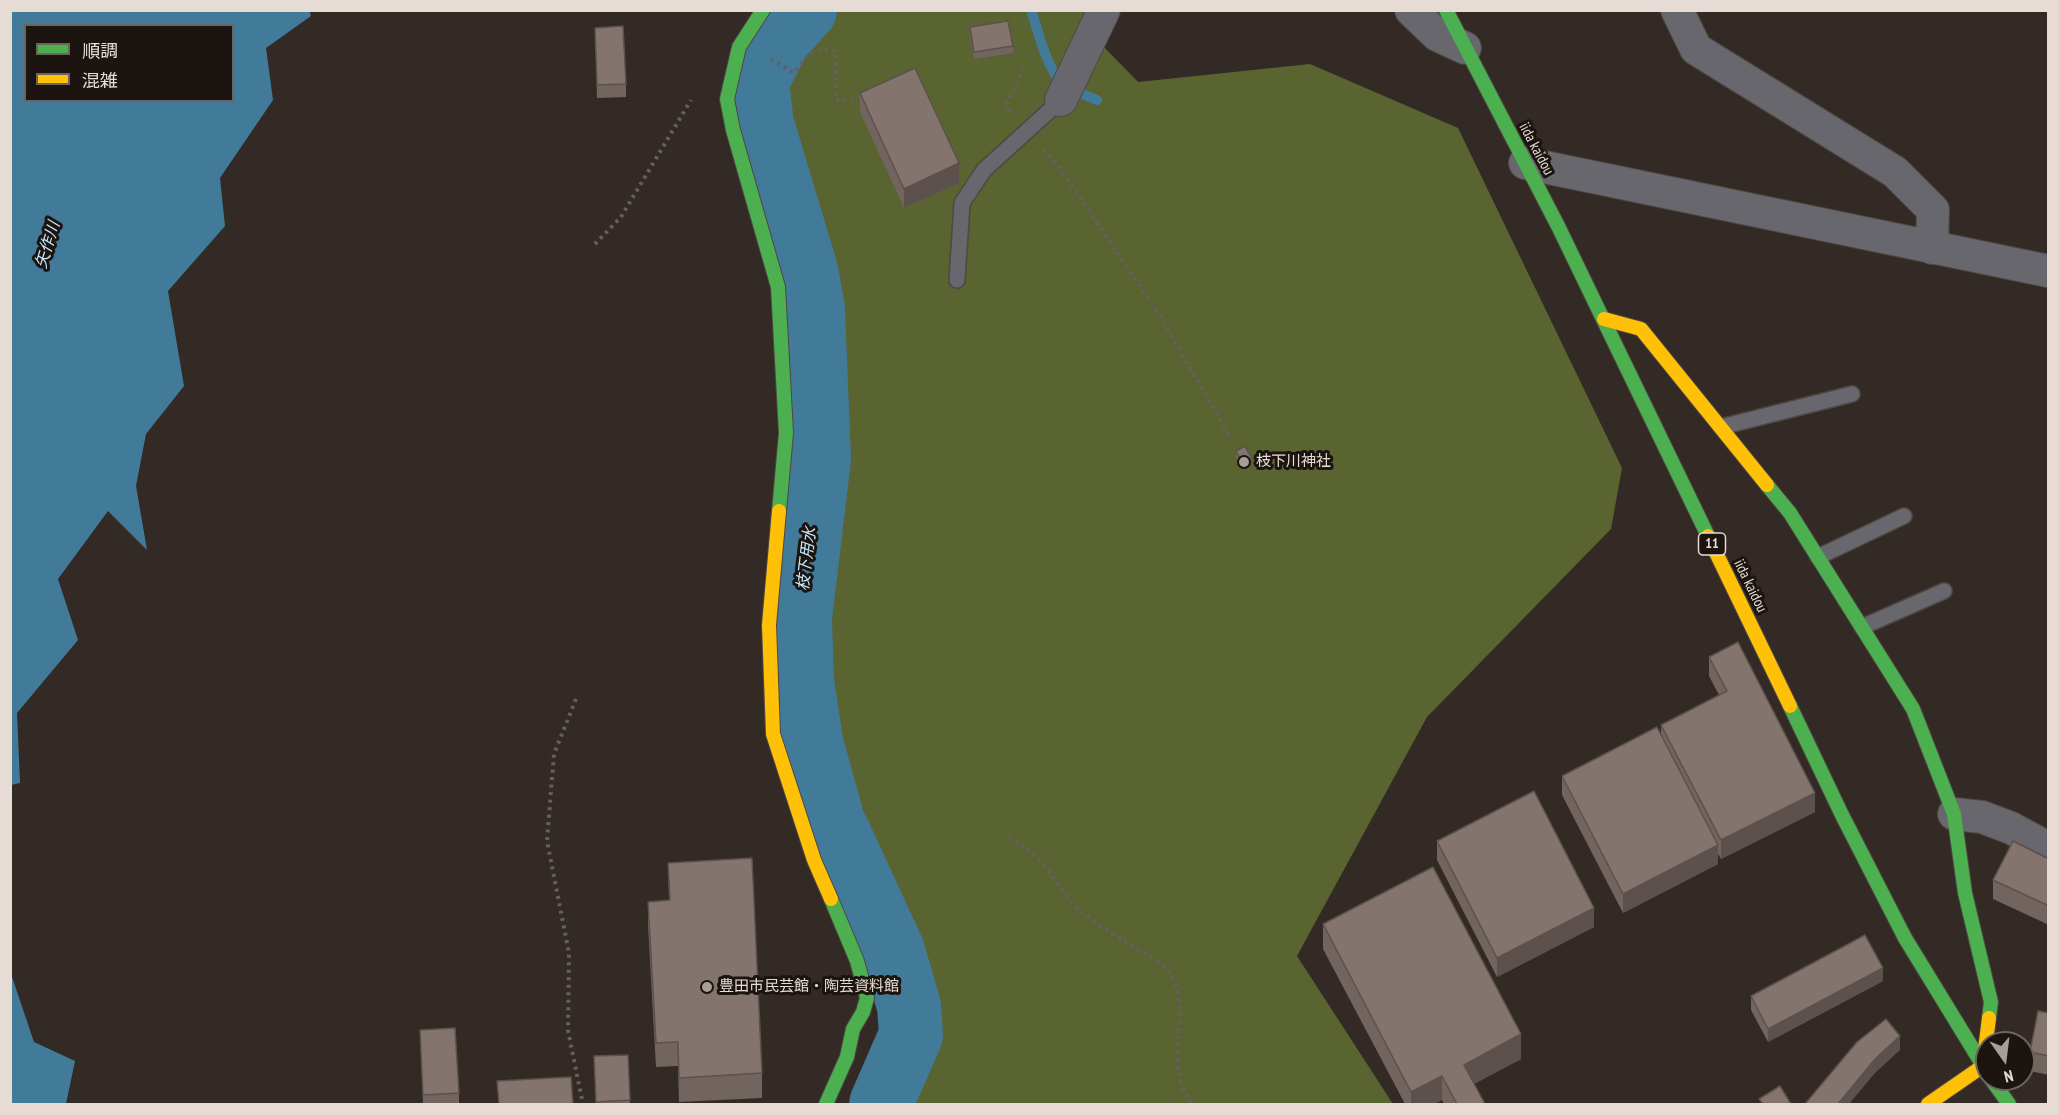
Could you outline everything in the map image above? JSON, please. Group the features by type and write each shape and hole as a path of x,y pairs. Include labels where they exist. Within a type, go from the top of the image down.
{"street":[{"path":"763,10 739,47 727,99 733,130 778,287 786,434 769,625 773,734 814,860 857,961 867,998 863,1012 853,1029 847,1057 826,1104"},
{"path":"1066,89 1104,10"},
{"path":"1411,10 1437,36 1465,48"},
{"name":"iida kaidou","path":"1446,10 1604,319 1842,815 1905,938 1975,1053"},
{"path":"1677,10 1696,49 1895,172 1933,210 1932,248"},
{"path":"1525,162 2049,271"},
{"path":"1604,319 1641,329 1790,513 1913,709 1954,814 1965,893 1991,1002 1988,1031"},
{"path":"1954,814 1982,817 2011,828 2049,848"},
{"path":"1928,1104 1975,1075"},
{"path":"2000,1091 2008,1104"}],"lane":[{"path":"957,280 962,203 984,170 1025,133 1066,89"},
{"path":"1721,428 1852,394"},
{"path":"1818,556 1904,516"},
{"path":"1862,627 1944,591"}],"path":[{"path":"794,74 811,53 818,49 836,51 836,100 868,98"},
{"path":"1024,66 1006,104 1014,124 1055,160 1144,292 1229,435"},
{"path":"595,244 621,217 693,96"},
{"path":"576,699 554,754 548,841 569,953 568,1031 583,1104"},
{"path":"1009,836 1035,856 1079,909 1126,942 1154,958 1170,974 1179,997 1177,1056 1185,1095 1194,1104"}],"green space":[{"path":"832,11 1102,11 1102,45 1138,82 1310,64 1458,128 1622,468 1611,529 1427,717 1297,956 1393,1104 909,1104 923,1071 933,1014 910,933 839,746 823,611 842,447 835,331 768,117 766,79 789,40"}],"water":[{"name":"矢作川","path":"11,10 309,10 311,16 266,48 273,100 220,178 225,226 168,291 184,386 146,434 136,486 147,550 108,511 58,579 78,640 17,713 20,783 11,785"},
{"path":"11,974 34,1042 75,1061 66,1104 11,1104"}],"building":[{"path":"1008,21 1013,46 974,52 970,27"},
{"path":"623,26 626,84 597,85 595,28"},
{"path":"915,68 959,163 904,189 860,93"},
{"path":"1245,446 1252,459 1243,464 1236,451"},
{"path":"1738,642 1815,793 1721,840 1661,725 1727,691 1709,657"},
{"path":"1657,727 1718,845 1623,894 1562,776"},
{"path":"1534,791 1594,908 1497,958 1437,841"},
{"path":"2013,841 2049,859 2049,906 1993,880"},
{"path":"752,858 762,1073 679,1078 678,1042 656,1043 648,902 670,900 668,863"},
{"path":"1433,867 1521,1034 1464,1065 1485,1104 1457,1104 1442,1076 1411,1092 1323,924"},
{"path":"1865,935 1883,968 1768,1029 1751,996"},
{"path":"2038,1011 2049,1013 2049,1056 2035,1053 2034,1031"},
{"path":"1886,1019 1900,1036 1875,1059 1838,1104 1805,1104 1857,1042"},
{"path":"455,1028 459,1093 423,1095 420,1030"},
{"path":"628,1055 630,1100 596,1102 594,1056"},
{"path":"571,1077 573,1104 499,1104 497,1081"},
{"path":"1780,1086 1791,1104 1763,1104 1759,1099"}],"waterway":[{"name":"枝下用水","path":"805,10 779,38 757,82 762,124 806,270 813,309 819,459 800,618 802,681 811,742 833,821 893,951 909,1006 911,1035 881,1104"},
{"path":"1031,10 1048,60 1057,77 1071,88 1097,100"}],"traffic: fast":[{"path":"763,10 739,47 727,99 733,130 778,287 786,433 779,511"},
{"path":"1446,10 1558,226 1708,536"},
{"path":"1767,485 1790,513 1913,709 1954,814 1965,893 1991,1002 1989,1018"},
{"path":"1790,706 1842,815 1905,938 1975,1052"},
{"path":"826,1104 847,1057 853,1029 863,1012 867,998 857,961 831,899"},
{"path":"2000,1091 2009,1104"}],"traffic: slow":[{"path":"1604,319 1641,329 1767,485"},
{"path":"779,511 769,625 773,734 814,860 831,899"},
{"path":"1708,536 1790,706"},
{"path":"1928,1104 1983,1066 1989,1018"}],"place":[{"name":"枝下川神社","path":"1244,462"},
{"name":"豊田市民芸館・陶芸資料館","path":"707,987"}]}
